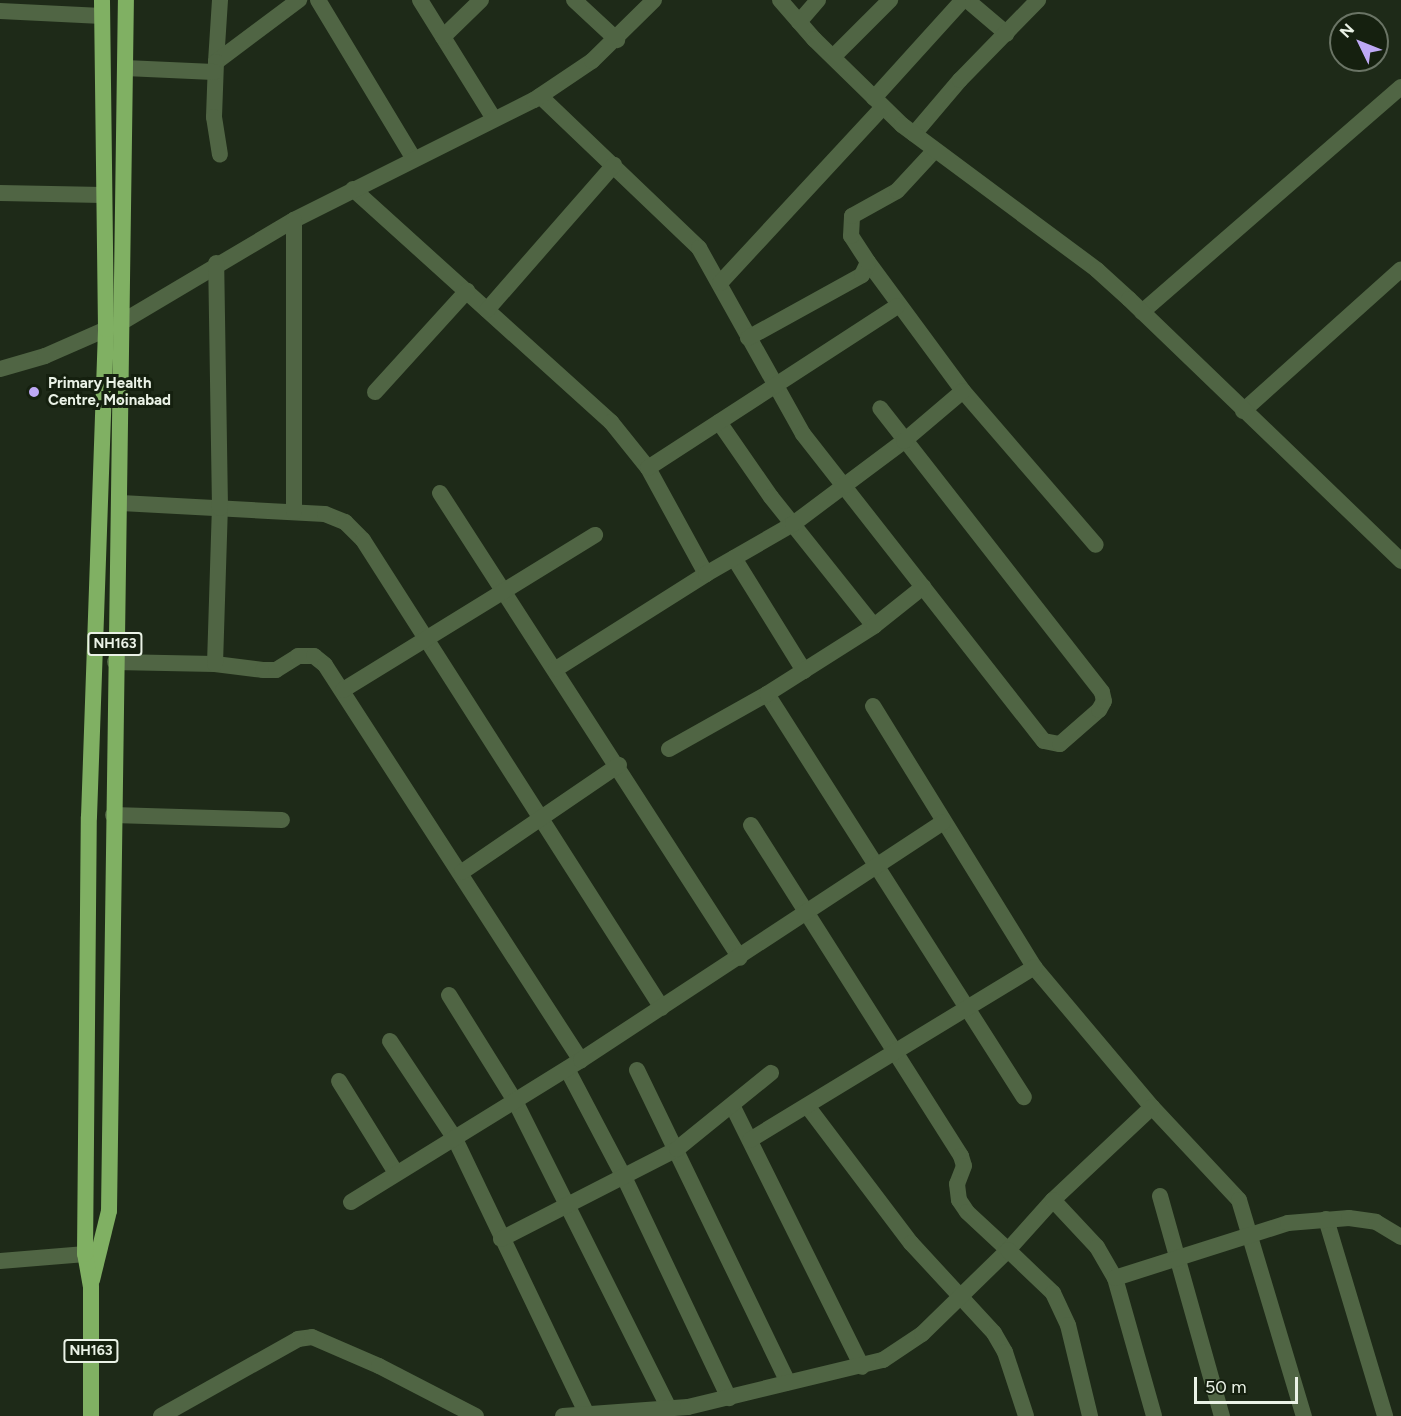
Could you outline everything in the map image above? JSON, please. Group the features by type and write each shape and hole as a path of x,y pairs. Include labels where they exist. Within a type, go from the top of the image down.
{"highway":[{"name":"NH163","path":"92,1253 109,1211 115,662 121,503 126,0"},
{"name":"NH163","path":"91,1416 89,817 106,329 102,8"}],"street":[{"path":"220,0 215,67 220,155"},
{"path":"125,68 215,67 298,0"},
{"path":"318,0 414,159"},
{"path":"420,0 494,119"},
{"path":"443,37 481,0"},
{"path":"574,0 617,40"},
{"path":"0,369 122,322 216,263 294,220 540,96 617,40 654,0"},
{"path":"780,0 833,57 914,134 1097,270 1401,561"},
{"path":"799,22 818,0"},
{"path":"833,57 890,0"},
{"path":"720,283 879,102 963,0"},
{"path":"967,0 1006,34"},
{"path":"914,134 960,80 1038,0"},
{"path":"0,11 102,8"},
{"path":"1142,312 1401,87"},
{"path":"540,96 699,248 720,283 774,387 803,434 1044,741 1060,744 1099,710 1104,701 1102,692 880,408"},
{"path":"934,151 897,191 864,206 852,216 851,236 897,306 963,391 1096,545"},
{"path":"487,310 614,165"},
{"path":"353,189 611,422 648,468 705,574"},
{"path":"0,193 103,195"},
{"path":"294,220 294,512"},
{"path":"748,338 862,275 868,262"},
{"path":"215,664 220,508 216,263"},
{"path":"1243,411 1401,269"},
{"path":"375,392 467,291"},
{"path":"648,468 897,306"},
{"path":"556,669 705,574 793,524 904,441 963,391"},
{"path":"718,422 793,524 874,626"},
{"path":"440,493 618,765 740,958"},
{"path":"121,503 325,514 345,522 363,540 539,820 662,1008"},
{"path":"343,690 595,535"},
{"path":"734,558 804,670"},
{"path":"669,749 767,694 874,626 923,586"},
{"path":"115,662 215,664 276,670 298,656 314,656 343,690 462,872 574,1064 624,1177 729,1398"},
{"path":"767,694 969,1007 1024,1097"},
{"path":"873,706 1034,968 1152,1107 1226,1181 1239,1200 1304,1416"},
{"path":"462,872 618,765"},
{"path":"113,815 282,820"},
{"path":"351,1202 455,1139 740,958 879,868 943,822"},
{"path":"751,825 894,1054 961,1156 964,1166 957,1184 959,1200 967,1212 1053,1293 1068,1325 1090,1416"},
{"path":"750,1140 808,1107 1034,968"},
{"path":"449,994 515,1101 669,1408"},
{"path":"390,1041 455,1139 586,1413"},
{"path":"637,1070 788,1382"},
{"path":"501,1239 676,1149 733,1107 771,1073"},
{"path":"339,1082 396,1173"},
{"path":"733,1107 862,1366"},
{"path":"808,1107 911,1243 994,1333 1005,1352 1026,1416"},
{"path":"563,1416 669,1408 729,1398 883,1360 921,1334 1008,1250 1053,1200 1152,1107"},
{"path":"1160,1196 1222,1416"},
{"path":"1053,1200 1097,1247 1115,1278 1154,1416"},
{"path":"1115,1278 1288,1223 1326,1219 1376,1221 1401,1237"},
{"path":"1326,1219 1385,1416"},
{"path":"0,1261 92,1253"},
{"path":"161,1416 298,1340 312,1337 379,1366 476,1416"}],"place":[{"name":"Primary Health Centre, Moinabad","path":"34,392"}]}
